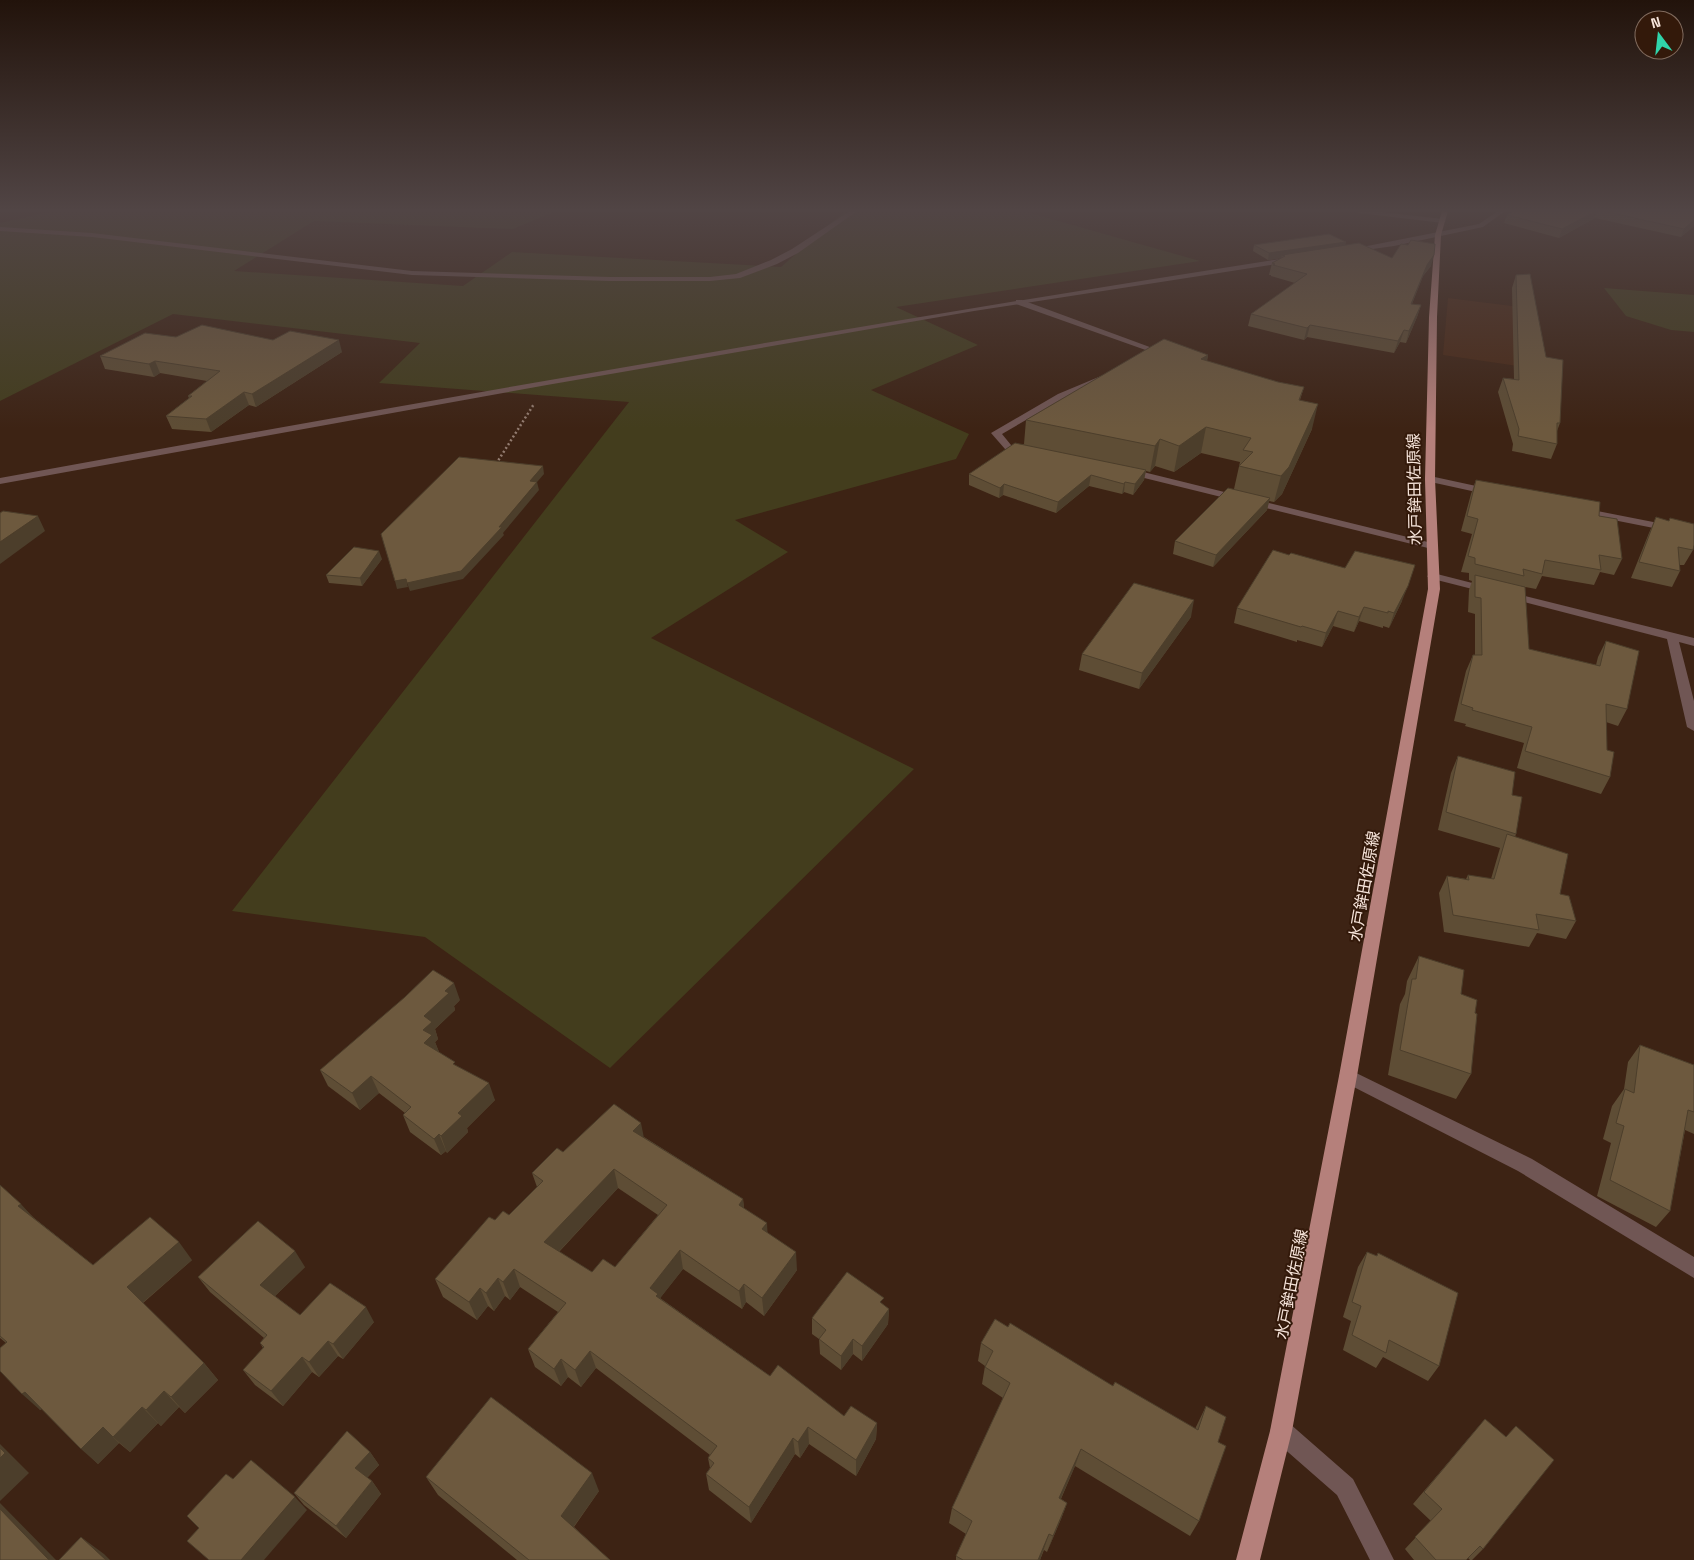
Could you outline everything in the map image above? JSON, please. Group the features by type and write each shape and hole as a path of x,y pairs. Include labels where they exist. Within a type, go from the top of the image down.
{"main road":[{"name":"水戸鉾田佐原線","path":"1248,1560 1281,1432 1348,1076 1432,599 1430,480 1433,317 1436,284"}],"street":[{"path":"0,481 547,382 1135,284"},
{"path":"1019,302 1162,352 1144,360"},
{"path":"1037,453 1008,447 996,433 1061,396 1107,376"},
{"path":"1114,468 1432,546"},
{"path":"1430,480 1498,494"},
{"path":"1576,510 1694,533"},
{"path":"1433,576 1694,642"},
{"path":"1672,636 1694,727"},
{"path":"1348,1076 1525,1165 1694,1268"},
{"path":"1281,1432 1345,1487 1382,1560"}],"path":[{"path":"492,469 505,454 547,382"}],"shaded area":[{"path":"0,284 429,284 463,286 466,284 1049,284 896,307 978,345 871,390 969,434 956,459 735,520 788,552 651,638 914,769 610,1068 425,937 232,911 629,402 379,383 420,343 173,314 0,401"},
{"path":"1604,288 1694,295 1694,332 1671,330 1626,316"},
{"path":"1448,298 1535,309 1538,369 1443,355"}],"building":[{"path":"1293,284 1419,284 1411,304 1421,305 1409,331 1404,330 1398,341 1310,325 1307,328 1251,314"},
{"path":"1516,284 1532,284 1546,357 1563,360 1557,444 1518,436 1519,429 1503,378 1519,380"},
{"path":"202,325 273,340 290,331 339,340 252,394 244,392 206,419 166,416 220,371 155,361 149,364 100,356 145,333 176,337"},
{"path":"1164,339 1208,355 1201,359 1278,382 1304,387 1299,400 1318,404 1289,467 1281,476 1239,466 1253,452 1243,450 1251,438 1206,427 1179,446 1160,439 1155,446 1026,420"},
{"path":"1015,443 1146,470 1135,484 1125,482 1124,484 1091,475 1058,502 1004,484 1000,488 969,474"},
{"path":"459,457 543,466 530,481 537,482 499,527 502,527 461,571 407,583 406,579 395,581 381,534"},
{"path":"1476,480 1600,502 1599,516 1617,519 1622,559 1599,555 1601,570 1545,560 1542,574 1523,569 1524,576 1475,564 1475,558 1468,556 1478,519 1467,516"},
{"path":"1228,488 1270,498 1216,555 1175,541"},
{"path":"3,511 38,516 0,542 0,513"},
{"path":"1656,517 1669,521 1670,518 1694,524 1693,550 1678,547 1680,571 1639,562"},
{"path":"354,547 379,551 360,578 326,575"},
{"path":"1273,550 1345,568 1355,551 1415,565 1408,586 1394,613 1364,607 1359,617 1338,611 1326,633 1237,608"},
{"path":"1475,575 1525,587 1529,649 1600,666 1606,641 1639,651 1627,709 1606,704 1607,750 1614,752 1610,777 1525,751 1532,727 1472,710 1473,708 1461,704 1473,655 1482,655 1481,598 1475,597"},
{"path":"1134,583 1194,600 1142,673 1082,654"},
{"path":"1458,756 1515,772 1512,795 1522,797 1516,834 1446,812"},
{"path":"1507,834 1568,854 1560,894 1569,896 1576,921 1536,914 1539,930 1453,915 1447,876 1469,880 1468,875 1494,879"},
{"path":"1419,956 1464,970 1461,994 1477,1000 1471,1074 1400,1050 1412,979 1416,979"},
{"path":"433,970 454,983 445,991 449,993 424,1016 432,1022 423,1030 432,1035 424,1043 455,1062 453,1064 489,1083 458,1113 462,1116 441,1136 439,1134 434,1139 403,1115 411,1107 371,1076 352,1093 320,1070 405,997"},
{"path":"1640,1045 1694,1065 1694,1112 1688,1110 1670,1211 1610,1180 1624,1126 1616,1123 1625,1089 1634,1093"},
{"path":"614,1104 641,1123 633,1131 743,1199 739,1205 767,1223 762,1229 796,1252 762,1298 744,1284 739,1291 680,1250 650,1288 658,1294 656,1296 770,1376 778,1365 844,1416 851,1406 877,1423 856,1460 808,1427 798,1442 793,1438 749,1507 706,1474 714,1463 708,1458 717,1446 590,1351 575,1370 561,1359 554,1369 528,1349 566,1303 514,1269 503,1282 498,1278 486,1293 480,1288 469,1302 435,1279 489,1217 495,1220 503,1211 509,1215 543,1181 532,1173 557,1148 563,1152","holes":["614,1169 667,1205 615,1267 603,1259 592,1272 544,1242"]},
{"path":"0,1185 21,1204 18,1206 93,1265 150,1217 179,1242 127,1287 204,1363 171,1397 164,1391 146,1410 142,1407 113,1437 103,1427 81,1449 25,1392 22,1394 0,1371 0,1348 7,1342 0,1336"},
{"path":"258,1221 295,1251 260,1285 300,1315 330,1283 366,1307 333,1344 328,1341 309,1362 302,1357 271,1391 243,1370 264,1347 260,1343 267,1335 198,1277"},
{"path":"1367,1252 1377,1256 1378,1253 1458,1293 1439,1366 1389,1340 1386,1353 1352,1335 1361,1306 1352,1302"},
{"path":"847,1272 884,1298 880,1302 889,1309 862,1346 853,1339 841,1356 819,1339 826,1330 812,1318"},
{"path":"995,1319 1008,1327 1010,1323 1113,1386 1115,1382 1198,1430 1206,1406 1226,1417 1218,1442 1226,1446 1199,1521 1081,1449 1059,1498 1067,1503 1053,1536 1049,1534 1038,1560 963,1560 956,1556 972,1521 952,1508 1010,1383 985,1367 993,1351 981,1343"},
{"path":"491,1397 592,1473 561,1516 610,1560 529,1560 426,1477"},
{"path":"1485,1419 1506,1437 1516,1426 1554,1460 1483,1549 1480,1546 1466,1560 1436,1560 1415,1537 1442,1509 1424,1492"},
{"path":"347,1431 370,1452 355,1468 372,1481 336,1526 294,1493"},
{"path":"0,1448 5,1453 0,1458"},
{"path":"251,1460 295,1497 241,1560 209,1560 187,1541 199,1528 187,1516 226,1474 233,1479"},
{"path":"0,1509 49,1560 0,1560"},
{"path":"81,1537 106,1560 59,1560"}]}
